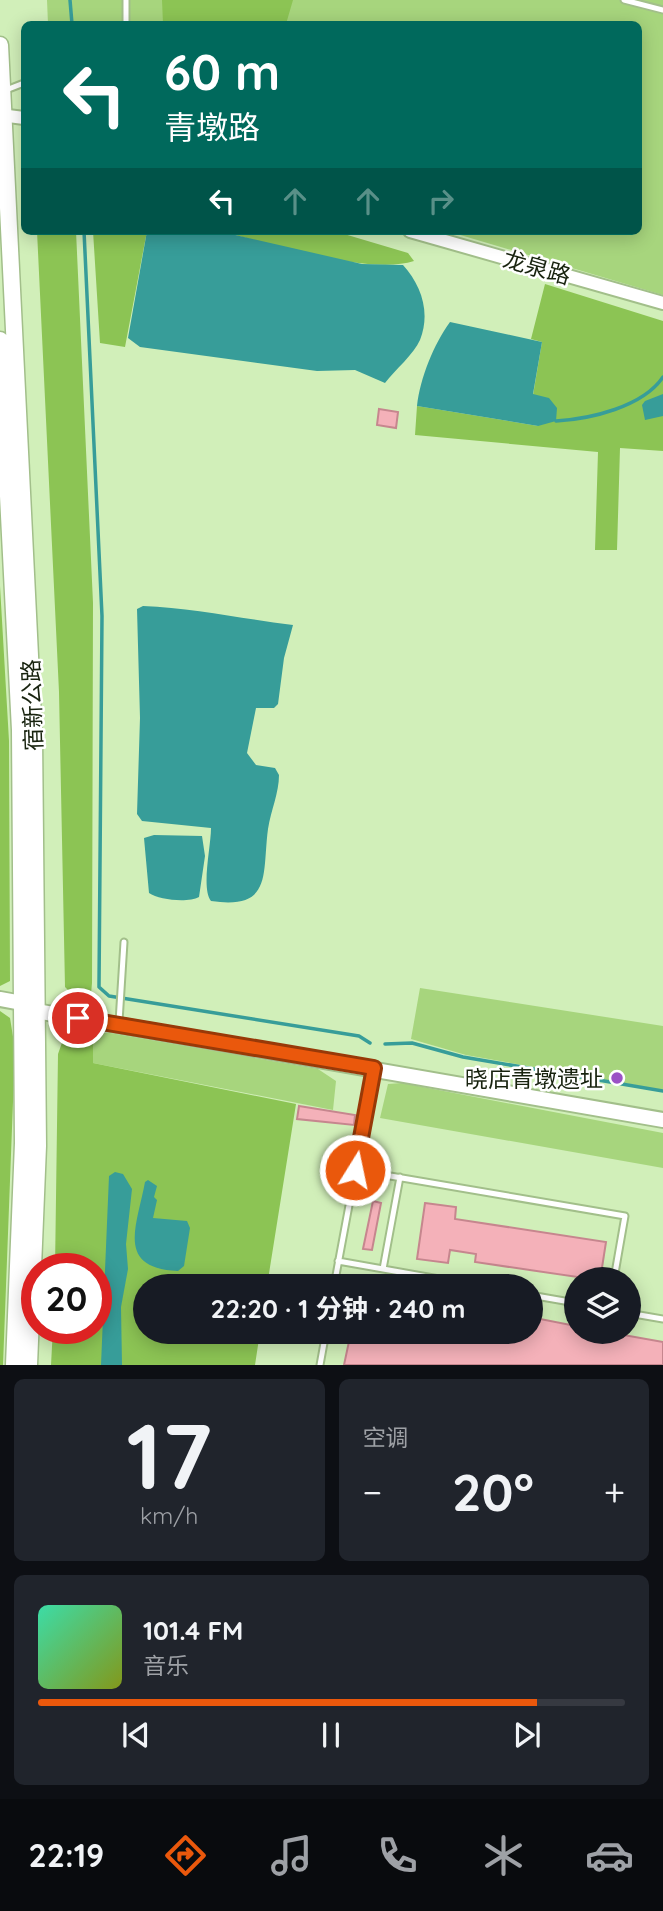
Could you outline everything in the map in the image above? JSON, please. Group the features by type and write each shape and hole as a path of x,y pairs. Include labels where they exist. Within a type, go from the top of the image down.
{"highway":[{"name":"宿新公路","path":"0,45 34,737 29,1007 14,1365"},
{"name":"宿新公路","path":"0,340 20,730 29,1007 38,1146 29,1365"}],"main road":[{"path":"0,999 119,1025 663,1120"}],"street":[{"path":"2,115 21,118"},
{"name":"龙泉路","path":"424,235 663,303"}],"lane":[{"path":"126,0 126,21"},
{"path":"624,0 663,10"},
{"path":"1,92 21,84"},
{"path":"119,1025 124,942"},
{"path":"336,1274 374,1068"},
{"path":"355,1170 625,1216 616,1267"},
{"path":"383,1269 400,1177"},
{"path":"338,1261 411,1274"},
{"path":"543,1297 564,1301"},
{"path":"641,1315 663,1319"},
{"path":"320,1365 324,1344"}],"green space":[{"path":"47,0 663,0 663,295 460,235 642,235 642,21 48,21"},
{"path":"162,0 293,0 287,21 163,21"},
{"path":"37,235 76,235 93,603 91,994 73,995 65,987 59,692"},
{"path":"93,235 146,235 125,347 100,343"},
{"path":"234,235 347,235 408,253 414,261 371,264"},
{"path":"545,284 663,321 663,451 620,448 617,550 595,550 598,452 415,435 417,406 538,426 533,395 542,342 531,339"},
{"path":"0,586 9,741 10,981 0,986"},
{"path":"420,988 663,1026 663,1090 466,1055 411,1039"},
{"path":"0,1011 10,1018 15,1049 3,1365 0,1365"},
{"path":"80,1030 93,1038 93,1063 296,1104 269,1274 133,1274 133,1344 258,1344 255,1365 51,1365 52,1344 112,1344 112,1253 55,1253 58,1054 64,1037"},
{"path":"89,1033 110,1033 318,1069 336,1081 333,1110 93,1063 93,1039"},
{"path":"402,1083 663,1133 663,1168 380,1118 388,1084"}],"water":[{"path":"146,235 235,235 362,264 403,265 419,290 425,319 417,345 385,383 355,370 317,371 140,347 128,338"},
{"path":"450,322 542,342 533,394 549,398 557,408 556,421 538,426 417,406 429,362"},
{"path":"663,394 663,416 645,420 642,405 645,401"},
{"path":"143,606 293,625 284,658 278,704 274,708 256,708 247,753 256,765 275,768 279,775 268,829 264,874 255,894 245,900 211,901 208,895 211,828 142,821 137,814 140,718 137,609"},
{"path":"154,835 202,836 205,856 199,897 174,900 149,893 144,838"},
{"path":"115,1172 123,1174 132,1189 126,1244 128,1269 121,1307 122,1365 101,1365 102,1344 112,1344 112,1253 106,1253 109,1176"},
{"path":"148,1180 157,1186 153,1218 187,1221 190,1228 184,1266 178,1271 158,1268 145,1262 138,1253 135,1229 145,1182"}],"building":[{"path":"379,409 398,412 396,428 377,425"},
{"path":"299,1106 355,1115 354,1125 297,1119"},
{"path":"373,1201 381,1203 372,1250 363,1249"},
{"path":"425,1203 456,1207 455,1219 606,1242 602,1267 564,1267 564,1275 475,1262 476,1254 450,1250 448,1263 417,1259"},
{"path":"543,1320 564,1324 564,1344 641,1344 641,1338 663,1342 663,1365 344,1365 348,1344 543,1344"}],"waterway":[{"path":"70,0 72,21"},
{"path":"84,235 102,616 99,987 109,996 359,1036 370,1043"},
{"path":"556,421 584,418 629,404 643,396 663,377"},
{"path":"385,1044 412,1043 463,1057 663,1091"}],"place":[{"name":"晓店青墩遗址","path":"617,1078"}],"route":[{"path":"78,1018 374,1068 355,1170"}]}
